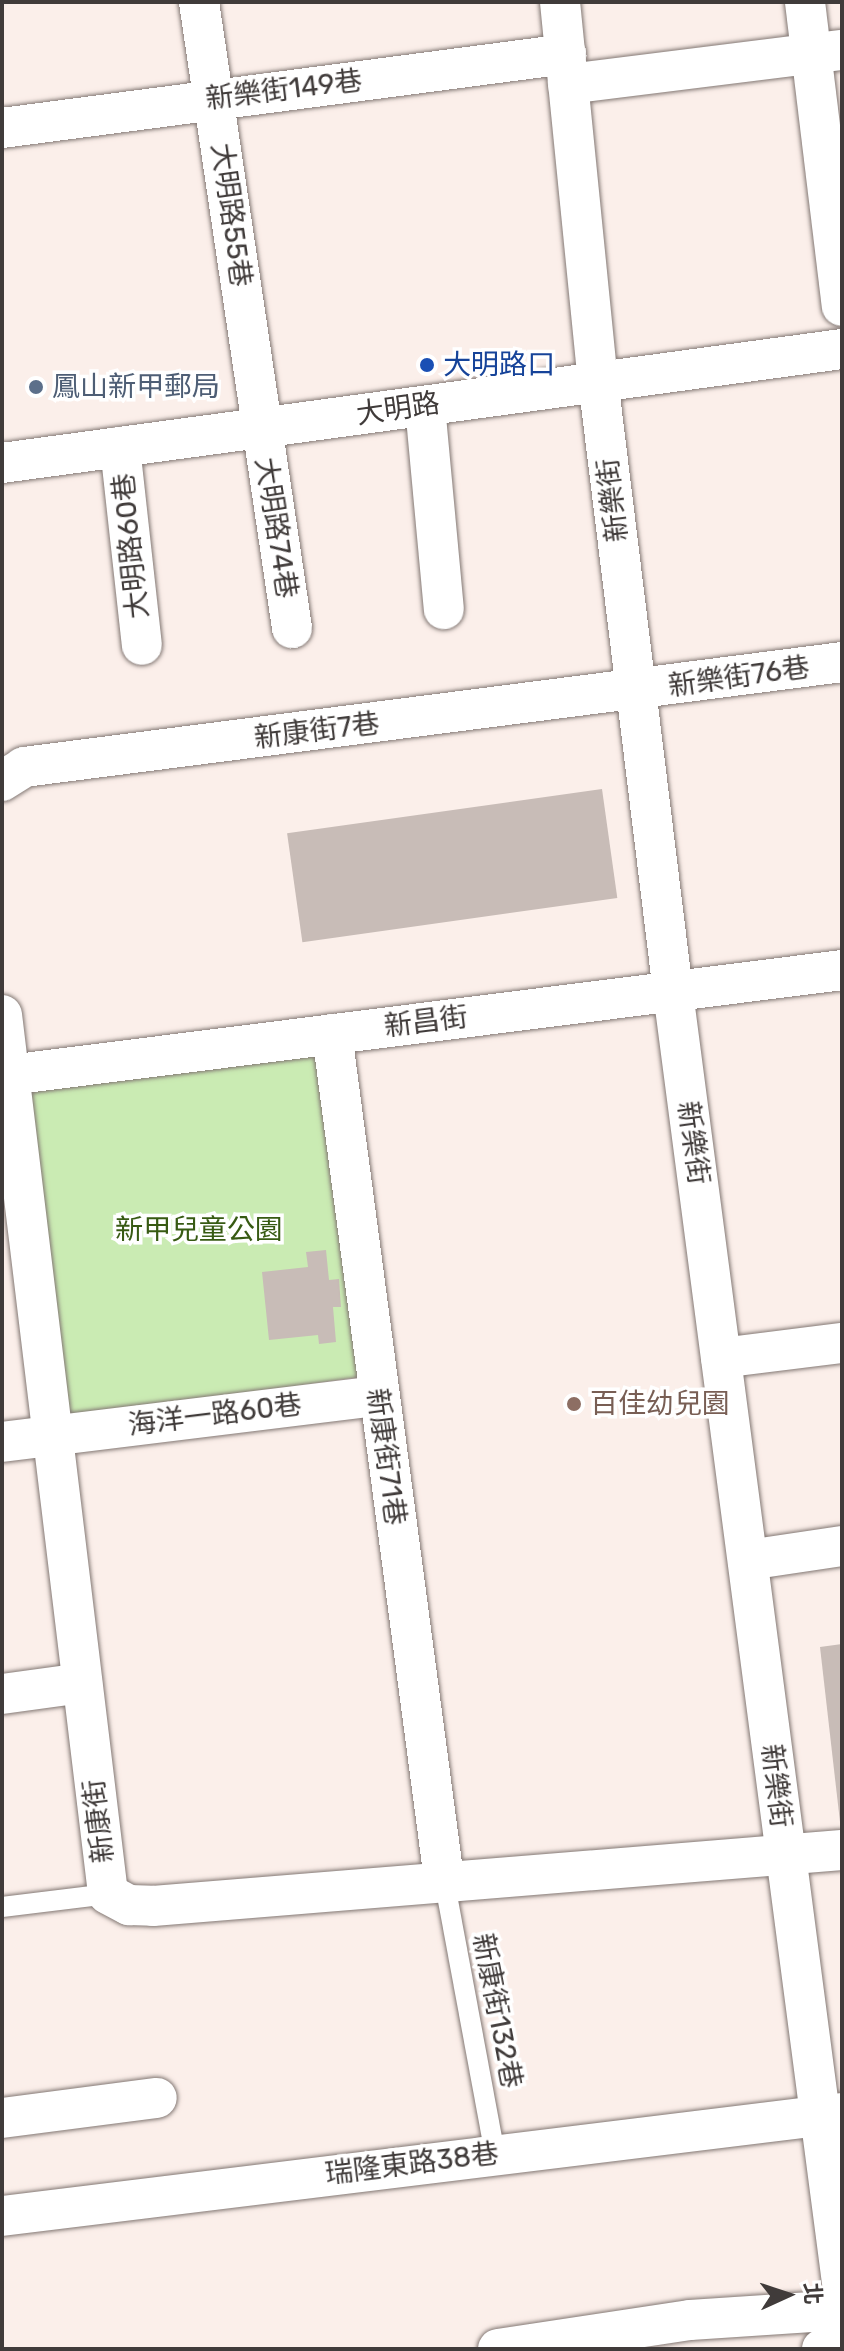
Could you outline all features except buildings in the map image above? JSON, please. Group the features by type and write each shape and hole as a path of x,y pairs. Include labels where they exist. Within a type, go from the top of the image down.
{"street":[{"name":"大明路55巷","path":"199,2 260,428"},
{"name":"新樂街","path":"560,2 598,380 635,691 784,1855 832,2114 842,2282"},
{"path":"805,2 827,52 842,306"},
{"name":"新樂街149巷","path":"2,128 214,99 567,69 827,52"},
{"name":"大明路","path":"2,463 842,349"},
{"path":"425,406 444,609"},
{"name":"大明路74巷","path":"260,428 292,628"},
{"name":"大明路60巷","path":"120,447 142,645"},
{"name":"新樂街76巷","path":"635,691 842,662"},
{"name":"新康街7巷","path":"2,781 24,767 635,691"},
{"name":"新昌街","path":"9,1075 842,970"},
{"name":"新康街","path":"2,1015 108,1894 129,1905 153,1906 444,1879 842,1850"},
{"name":"新康街71巷","path":"332,1034 377,1396 444,1879"},
{"path":"721,1358 842,1343"},
{"name":"海洋一路60巷","path":"2,1442 377,1396"},
{"path":"748,1560 842,1546"},
{"path":"2,1694 82,1683"},
{"path":"2,2118 157,2098"},
{"name":"瑞隆東路38巷","path":"2,2216 832,2114"},
{"path":"498,2349 690,2320 842,2310"},
{"path":"822,2349 842,2348"}],"lane":[{"name":"新康街132巷","path":"444,1879 495,2153"},
{"path":"2,1907 108,1894"}],"green space":[{"name":"新甲兒童公園","path":"336,1044 382,1374 63,1419 17,1089"}],"place":[{"name":"大明路口","path":"427,365"},
{"name":"鳳山新甲郵局","path":"36,387"},
{"name":"百佳幼兒園","path":"574,1404"}]}
